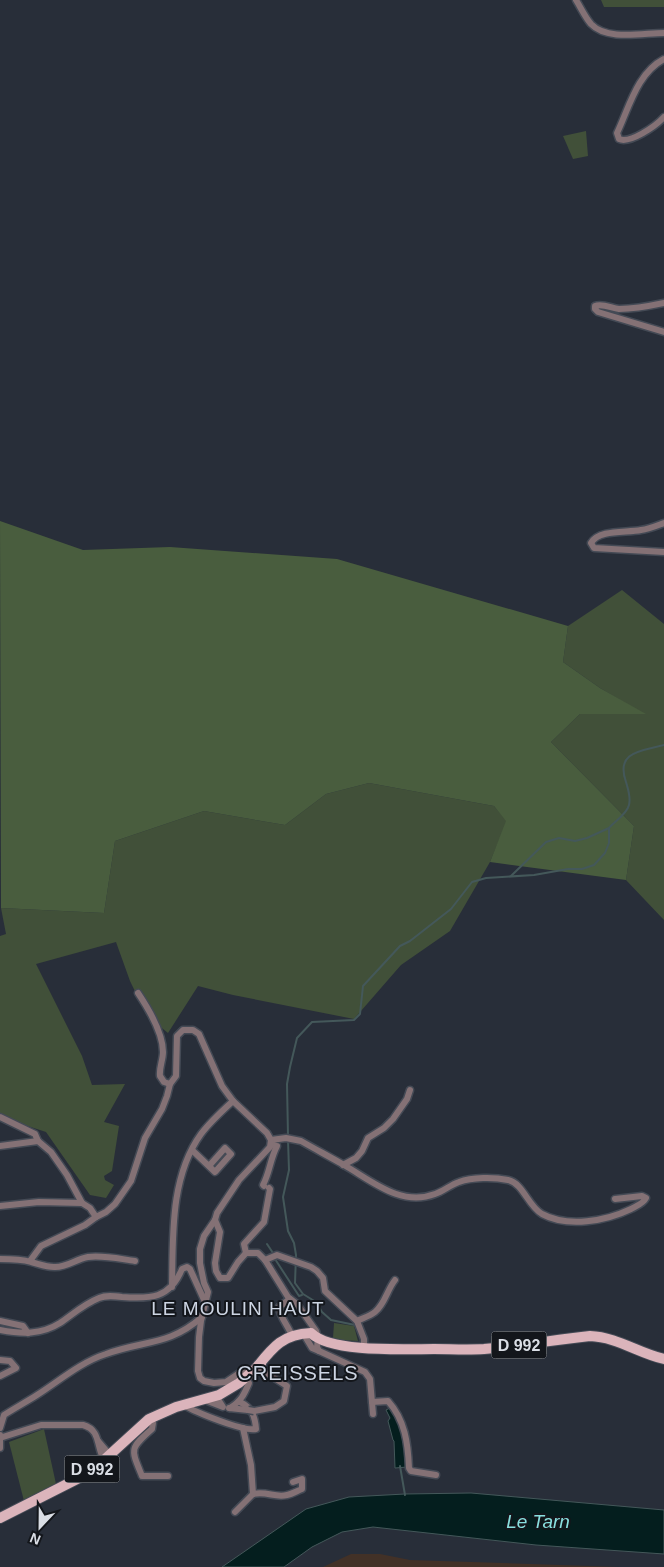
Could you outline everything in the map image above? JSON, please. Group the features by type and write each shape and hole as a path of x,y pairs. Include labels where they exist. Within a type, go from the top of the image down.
{"main road":[{"name":"D 992","path":"0,1518 79,1478 107,1457 149,1419 180,1406 216,1396 231,1388 288,1342 306,1337 344,1346 364,1348 484,1349 590,1336 614,1340 651,1356 664,1359"}],"street":[{"path":"576,0 589,21 600,32 614,35 664,33"},
{"path":"664,59 648,71 638,86 618,133 619,139 628,140 649,130 664,117"},
{"path":"664,303 619,309 598,304 595,306 598,312 664,332"},
{"path":"664,523 643,530 605,534 594,538 591,543 598,550 610,548 664,552"},
{"path":"138,993 151,1014 161,1040 163,1051 160,1076 164,1082 170,1084"},
{"path":"30,1262 41,1246 85,1225 106,1212 115,1204 131,1182 145,1138 165,1103 170,1084 177,1073 178,1036 183,1030 189,1029 200,1034 222,1086 232,1102 264,1130 271,1142 277,1146 271,1158 269,1173 262,1185 270,1189 266,1216 264,1222 244,1244 246,1253"},
{"path":"343,1164 356,1158 362,1151 368,1138 384,1128 393,1119 407,1099 410,1090"},
{"path":"172,1286 174,1224 180,1176 202,1134 232,1102"},
{"path":"0,1117 35,1134 38,1141 51,1152 67,1175 82,1203 90,1208 96,1217"},
{"path":"271,1142 288,1138 301,1140 390,1192 413,1197 436,1194 460,1181 505,1179 517,1185 540,1213 564,1220 583,1222 616,1216 644,1202 646,1198 642,1196 615,1199"},
{"path":"0,1146 38,1141"},
{"path":"205,1400 226,1407 251,1411 275,1407 286,1401 287,1386 251,1372 244,1370 226,1382 214,1382 204,1381 200,1378 198,1371 202,1317 208,1292 200,1263 200,1250 204,1236 239,1180 266,1152 271,1142"},
{"path":"192,1150 209,1166"},
{"path":"0,1206 39,1202 82,1203"},
{"path":"215,1220 220,1232 216,1263 216,1271 220,1278 228,1278 246,1253 258,1253 265,1260 290,1299 297,1304 316,1331 306,1337"},
{"path":"265,1260 277,1255 318,1271 323,1278 324,1291 357,1322 364,1339 364,1348"},
{"path":"0,1259 30,1262 44,1267 61,1267 87,1257 98,1256 135,1261"},
{"path":"0,1330 28,1333 47,1330 59,1324 85,1304 101,1297 154,1297 172,1286 179,1278 182,1269 187,1267 190,1269 205,1302"},
{"path":"357,1322 374,1313 380,1307 388,1289 395,1280"},
{"path":"290,1299 279,1307 279,1315 288,1325 317,1346 319,1351"},
{"path":"18,1431 0,1429 4,1415 90,1361 106,1354 176,1336 202,1317"},
{"path":"0,1321 23,1326 28,1333"},
{"path":"306,1337 312,1348 365,1372 370,1379 373,1414"},
{"path":"0,1360 10,1361 16,1368 0,1376"},
{"path":"240,1402 249,1383 251,1372"},
{"path":"216,1396 226,1407"},
{"path":"372,1402 388,1401 397,1410 404,1426 412,1471 436,1475"},
{"path":"180,1406 243,1428 256,1429 255,1419 249,1406 240,1402 226,1407"},
{"path":"149,1419 153,1424 152,1429 136,1443 133,1455 142,1476 168,1476"},
{"path":"0,1448 0,1437 18,1431 41,1425 83,1425 92,1430 107,1457"},
{"path":"243,1428 251,1465 253,1494"},
{"path":"235,1512 253,1494 262,1492 286,1496 302,1489 302,1479 293,1482"}],"shaded area":[{"path":"601,0 664,0 664,7 604,7"},
{"path":"586,131 588,156 573,159 563,136"},
{"path":"622,590 664,624 664,920 626,880 634,826 551,742 580,714 644,714 600,688 563,662 568,626"},
{"path":"369,783 494,806 507,821 490,862 450,931 401,965 354,1019 233,995 198,986 168,1033 147,1016 130,981 116,942 36,964 82,1056 92,1085 125,1084 104,1122 119,1126 112,1171 104,1176 105,1180 114,1185 106,1198 90,1195 46,1132 0,1117 0,936 6,934 1,908 104,913 115,841 204,811 285,825 326,794"},
{"path":"334,1323 354,1326 358,1341 333,1338"},
{"path":"44,1429 56,1484 24,1501 9,1442"},
{"path":"351,1554 380,1554 410,1560 619,1567 323,1567"}],"green space":[{"path":"0,521 83,550 170,547 337,559 568,626 563,662 600,688 646,714 580,714 551,742 634,826 626,880 490,862 506,821 494,806 369,783 326,794 285,825 204,811 115,841 104,913 1,908"}],"water":[{"path":"392,1407 401,1424 407,1467 395,1468 394,1441 388,1421 390,1418 386,1410"},
{"name":"Le Tarn","path":"471,1493 664,1510 664,1554 536,1545 373,1527 342,1532 312,1547 284,1567 222,1567 306,1509 349,1497"}],"waterway":[{"path":"288,1136 287,1084 290,1067 297,1038 312,1022 354,1020 360,1014 363,986 400,946 410,941 451,909 472,882 486,878 582,869 594,865 605,853 609,843 609,828 629,805 630,799 624,772 624,764 627,758 639,751 664,745"},
{"path":"511,876 546,842 559,838 575,841 609,828"},
{"path":"288,1140 289,1170 283,1197 288,1231 294,1243 296,1255 295,1283 303,1294 316,1302 322,1312 331,1320 355,1325 356,1327"},
{"path":"267,1244 273,1253"},
{"path":"275,1259 299,1296 302,1295"},
{"path":"400,1466 405,1495"}],"district":[{"name":"LE MOULIN HAUT","path":"238,1308"},
{"name":"CREISSELS","path":"298,1373"}]}
